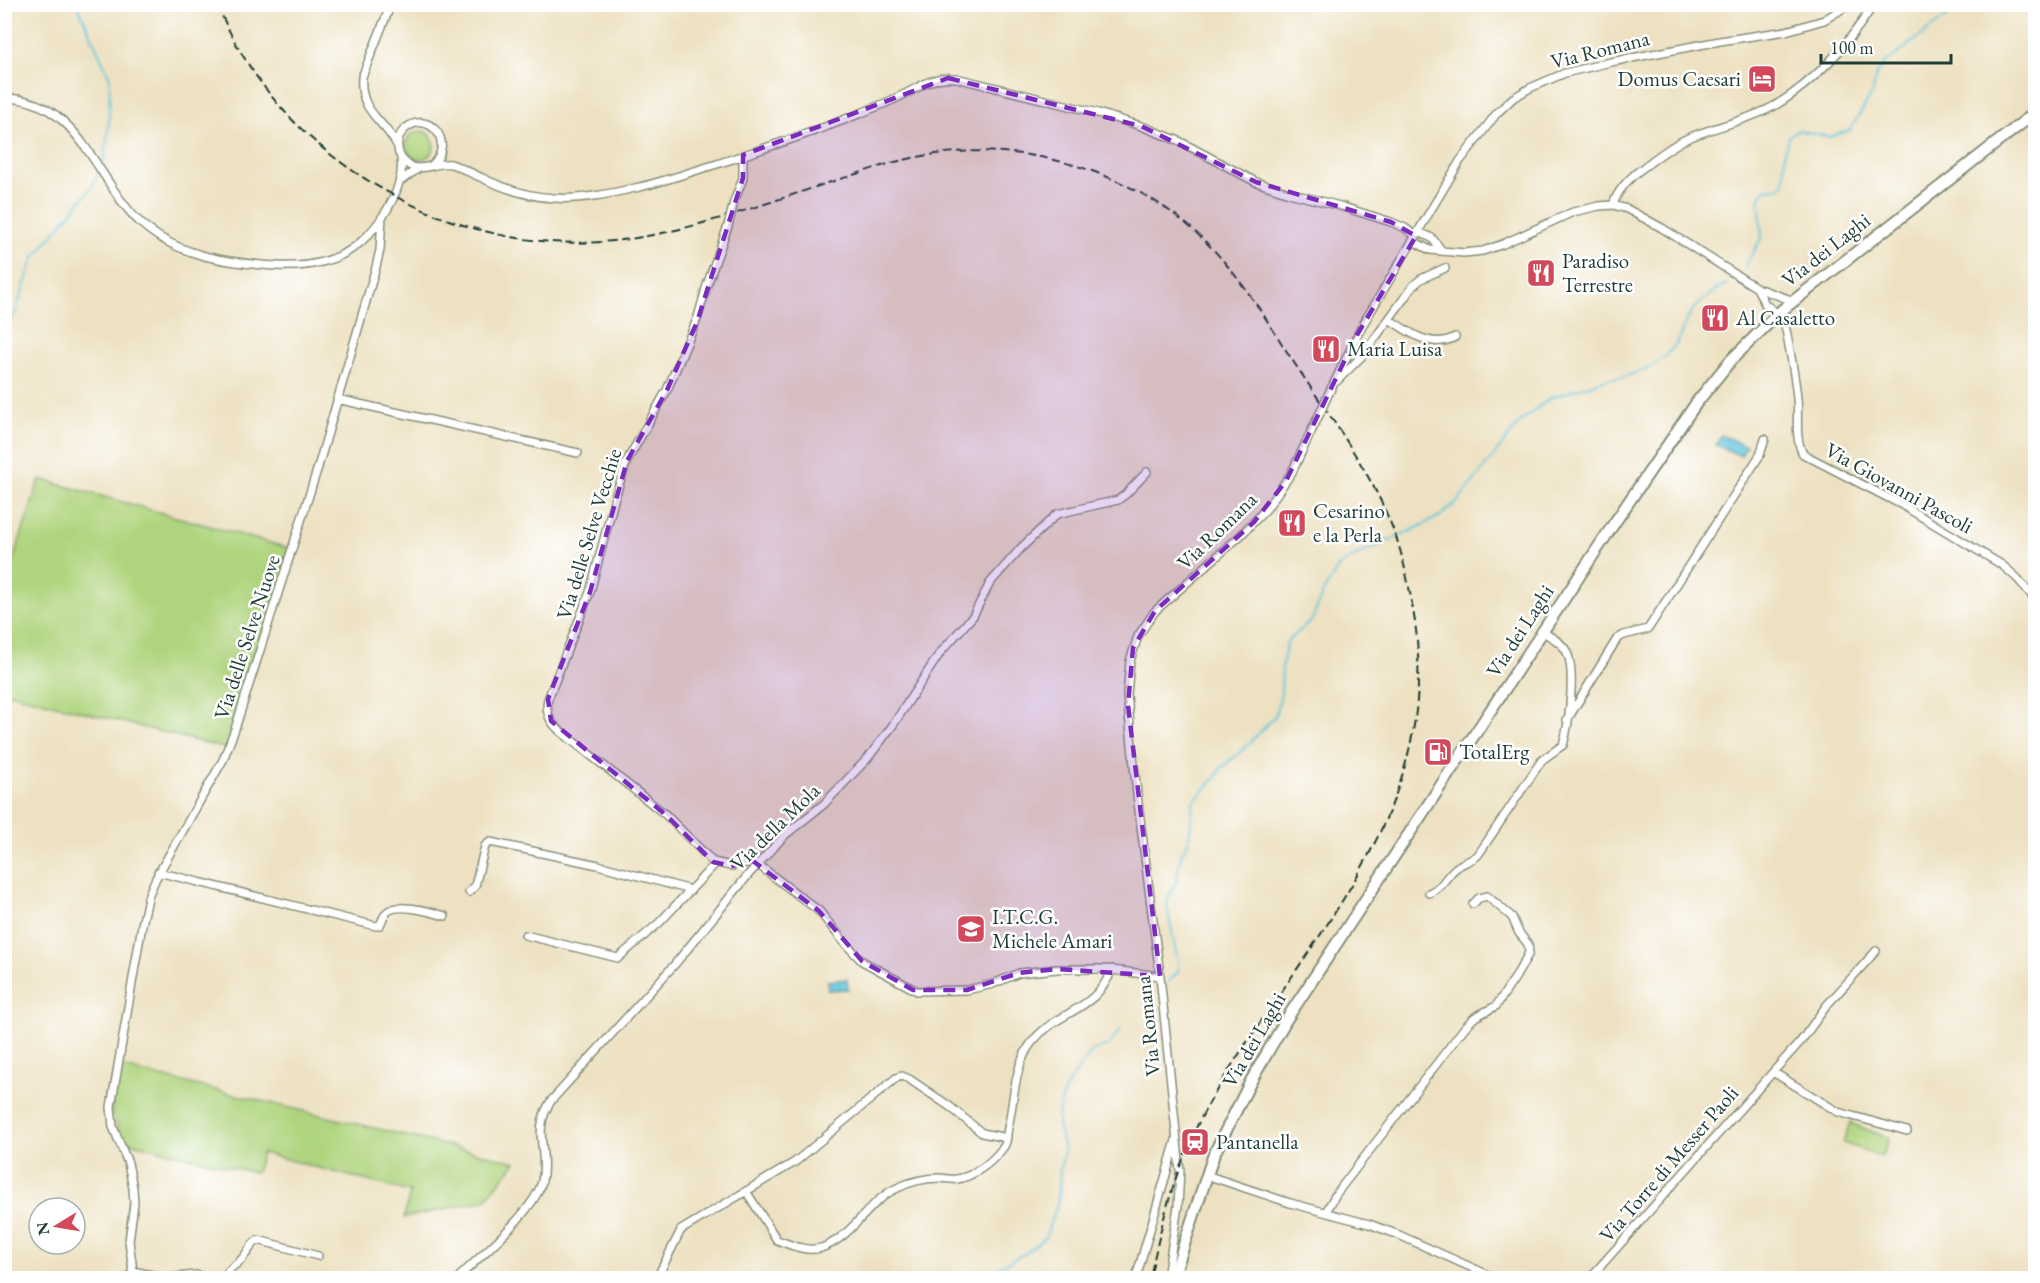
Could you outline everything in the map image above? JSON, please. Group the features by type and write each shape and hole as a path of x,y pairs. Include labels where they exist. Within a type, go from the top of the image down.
{"main road":[{"name":"Via dei Laghi","path":"1173,1278 1206,1175 1226,1129 1279,1032 1615,522 1697,402 1731,360 1781,311 2036,112"}],"street":[{"path":"4,98 28,101 57,116 79,137 133,215 160,238 192,252 244,264 296,267 327,261 357,246 368,235 382,217 400,181 402,169 397,145 367,107 361,87 365,68 391,4"},
{"name":"Via Romana","path":"1167,1278 1180,1187 1180,1164 1128,705 1128,677 1132,648 1143,627 1158,608 1240,536 1267,508 1292,472 1362,326 1460,161 1480,133 1505,106 1530,88 1565,73 1720,41 1786,31 1824,20 1850,4"},
{"path":"1613,205 1619,192 1628,181 1669,149 1685,140 1774,106 1809,82 1844,45 1874,4"},
{"path":"400,181 418,168 433,164 448,164 519,193 546,198 566,199 646,186 846,119 891,101 932,80 956,78 1098,113 1147,128 1179,141 1256,182 1406,228 1428,249 1464,253 1489,249 1574,212 1613,205 1627,209 1662,228 1757,288 1794,301"},
{"path":"385,127 391,129 425,123 436,129 442,141 441,153 433,164"},
{"path":"397,145 406,127"},
{"path":"441,153 460,167"},
{"name":"Via delle Selve Vecchie","path":"715,864 666,815 557,728 549,717 547,706 549,694 566,657 594,581 615,497 627,461 667,390 697,322 743,178 743,155"},
{"path":"400,157 411,167 418,168"},
{"name":"Via delle Selve Nuove","path":"133,1275 129,1242 134,1203 133,1188 128,1164 113,1127 111,1107 149,894 158,873 228,749 318,467 377,263 382,217"},
{"path":"1416,236 1432,238 1442,250"},
{"path":"1332,385 1358,361 1413,286 1421,279 1445,268"},
{"path":"1757,288 1765,304 1767,324"},
{"path":"1778,296 1781,311"},
{"path":"1765,304 1781,311"},
{"name":"Via Giovanni Pascoli","path":"1781,311 1794,370 1798,412 1797,438 1803,454 1902,505 2002,565 2036,600"},
{"path":"1389,319 1416,336 1427,340 1447,341 1455,337"},
{"path":"337,399 578,453"},
{"path":"1567,720 1617,639 1648,629 1760,455 1765,438"},
{"name":"Via della Mola","path":"458,1278 512,1225 538,1194 543,1172 541,1129 549,1104 566,1082 675,964 758,864 785,835 824,804 884,739 940,653 973,615 990,583 1021,548 1057,514 1118,500 1147,472"},
{"path":"1429,893 1438,890 1456,868 1478,855 1542,760 1563,745 1571,683 1571,664 1564,647 1543,632"},
{"path":"469,892 475,886 485,846 490,842 598,865 691,890"},
{"path":"525,935 618,958 663,919 715,864 731,866 753,862 819,912 862,961 917,991 954,991 978,988 1022,972 1057,969 1112,969 1160,976"},
{"path":"158,873 376,926 380,925 387,912 392,910 414,909 445,916"},
{"path":"1326,1212 1336,1194 1465,1027 1475,1017 1496,1006 1529,953 1528,944 1519,933 1512,917 1487,896 1479,898 1473,904"},
{"name":"Via Torre di Messer Paoli","path":"1590,1278 1802,1041 1827,1005 1876,951"},
{"path":"746,1191 777,1240 808,1249 819,1248 838,1238 870,1206 895,1189 915,1180 939,1178 954,1180 966,1177 991,1161 1004,1148 1019,1070 1029,1046 1039,1034 1095,997 1106,985 1112,969"},
{"path":"1773,1072 1838,1112 1907,1131"},
{"path":"657,1278 681,1230 805,1155 899,1077 909,1079 949,1106 982,1133 1006,1138"},
{"path":"1136,1278 1176,1138"},
{"path":"1206,1175 1290,1203 1357,1220 1399,1235 1495,1278"},
{"path":"224,1278 231,1266 243,1258 258,1240 318,1256"},
{"path":"133,1275 167,1278 196,1275 208,1278"}],"highlighted area":[{"path":"948,78 1141,126 1256,182 1391,222 1416,236 1357,335 1286,481 1254,522 1155,611 1133,648 1128,705 1160,976 1057,969 1019,973 967,990 913,990 862,961 819,911 753,861 731,866 713,862 666,815 551,721 548,699 590,592 627,461 667,390 697,322 743,178 743,155"}],"green space":[{"path":"420,131 430,135 434,145 430,155 420,159 410,155 406,145 410,135"},
{"path":"40,479 292,549 228,749 5,692 5,584"},
{"path":"116,1066 516,1162 485,1200 404,1218 410,1192 262,1153 256,1173 124,1141 111,1113"},
{"path":"1850,1123 1889,1138 1882,1157 1843,1143"}],"water":[{"path":"1721,435 1746,446 1741,456 1716,445"},
{"path":"847,979 848,989 828,990 827,981"}],"waterway":[{"path":"4,326 15,314 33,259 92,187 104,160 109,124 110,78 77,4"},
{"path":"1745,266 1762,237 1759,199 1765,189 1779,188 1784,183 1785,149 1790,135 1798,130 1829,137 1850,130 1873,92 1876,74 1885,63 1947,16 1958,4"},
{"path":"1168,982 1178,972 1167,906 1168,898 1176,882 1181,855 1189,840 1193,802 1217,776 1221,768 1243,750 1275,716 1281,694 1282,666 1287,642 1312,620 1323,592 1339,566 1357,555 1440,516 1458,501 1521,421 1550,398 1607,379 1624,377 1648,368 1664,358 1677,343 1695,307 1718,288 1727,284"},
{"path":"983,1278 1045,1238 1059,1193 1060,1169 1064,1151 1058,1115 1064,1092 1093,1050 1108,1046 1120,1030"}],"railway":[{"path":"217,4 244,58 261,83 300,128 323,148 372,183 403,200 466,226 533,240 566,243 636,238 711,221 912,158 944,153 987,151 1030,155 1072,164 1132,188 1169,210 1191,228 1220,257 1244,288 1350,446 1377,493 1388,518 1401,553 1415,622 1418,694 1407,759 1385,821 1355,879 1244,1047 1197,1126 1172,1189 1150,1278"}],"place":[{"name":"Domus Caesari","path":"1762,79"},
{"name":"Paradiso Terrestre","path":"1541,273"},
{"name":"Al Casaletto","path":"1715,318"},
{"name":"Maria Luisa","path":"1326,349"},
{"name":"Cesarino e la Perla","path":"1292,523"},
{"name":"TotalErg","path":"1438,752"},
{"name":"I.T.C.G. Michele Amari","path":"971,929"},
{"name":"Pantanella","path":"1195,1142"}]}
